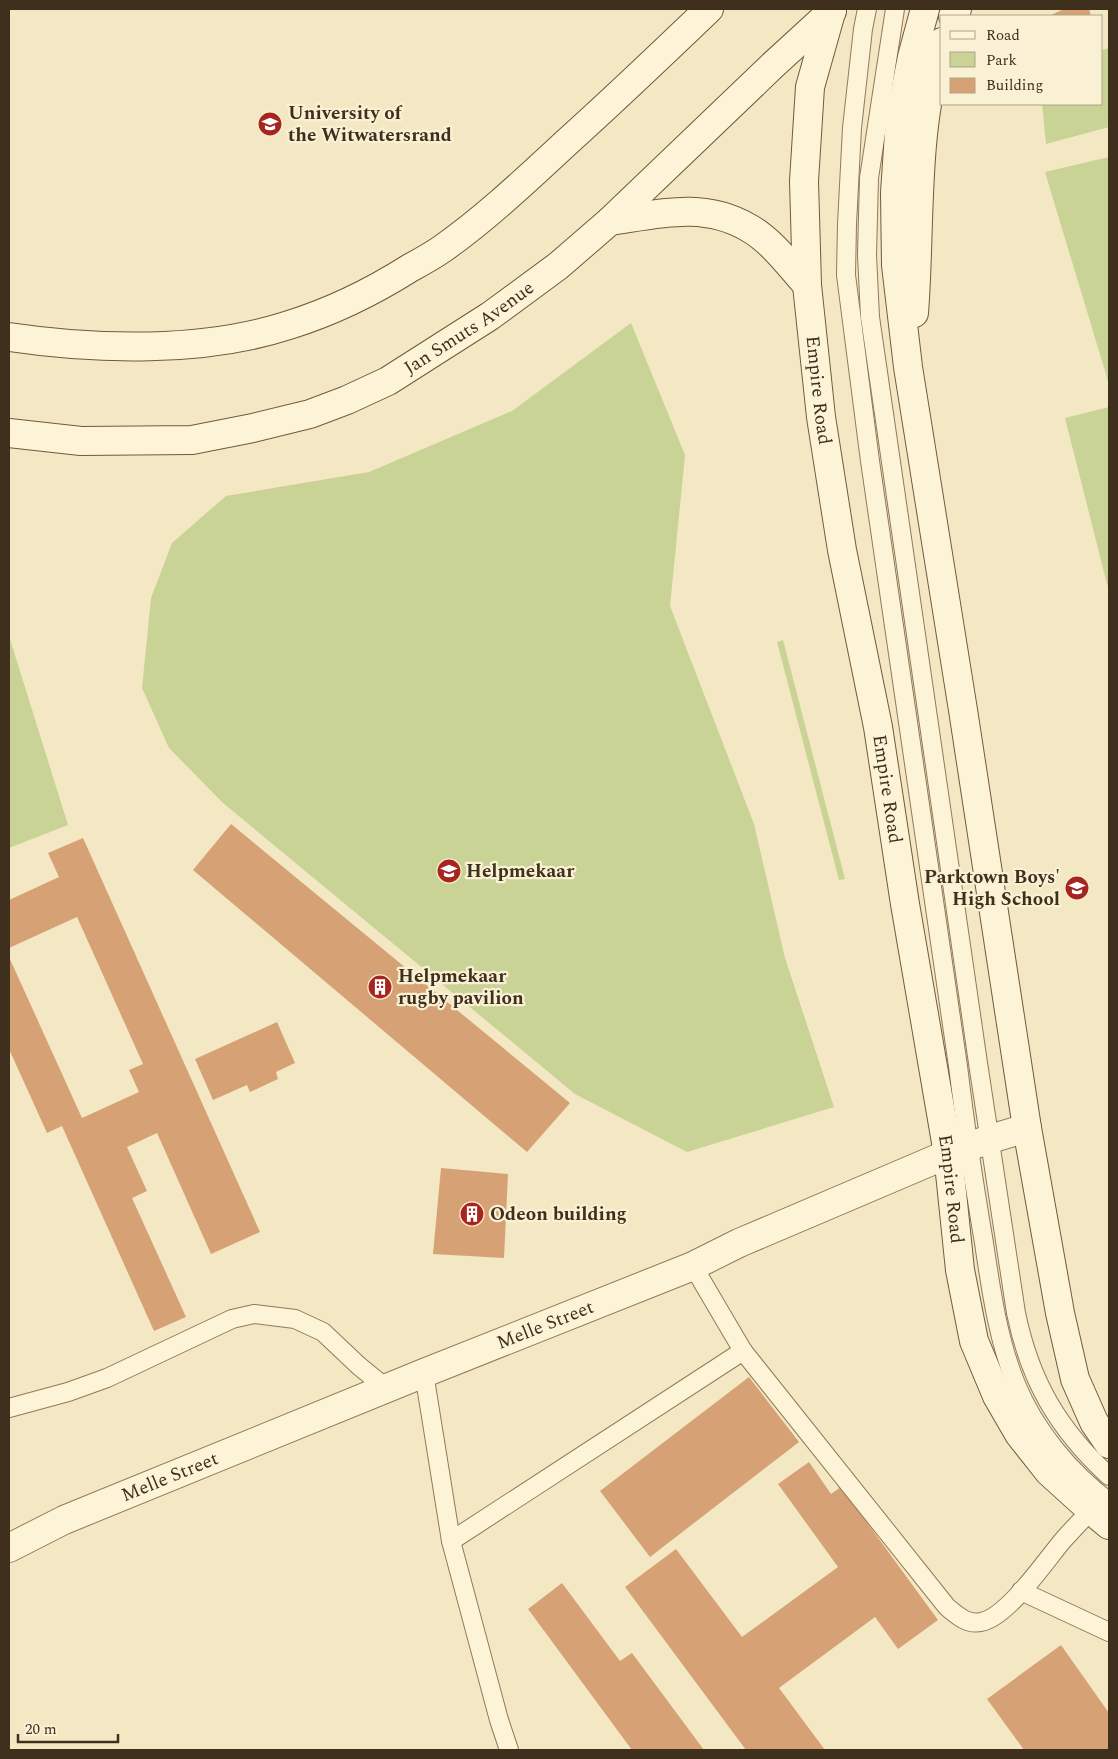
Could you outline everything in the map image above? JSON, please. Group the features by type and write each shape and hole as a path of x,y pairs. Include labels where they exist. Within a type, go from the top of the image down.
{"main road":[{"path":"9,337 105,346 156,346 225,340 287,326 338,307 390,281 441,250 485,216 638,78 709,9"},
{"path":"925,9 912,57 900,118 895,193 896,265 908,367 964,710 1027,1128 1060,1314 1075,1379 1094,1422 1109,1444"},
{"name":"Empire Road","path":"833,10 810,87 804,181 807,285 821,417 842,550 878,727 905,904 969,1146 960,1270 974,1341 997,1396 1019,1434 1049,1472 1103,1512"},
{"name":"Jan Smuts Avenue","path":"9,433 81,441 192,440 310,414 347,400 388,381 490,316 558,266 610,221 833,10"},
{"path":"908,367 916,290 924,117 935,61 940,47"},
{"path":"610,221 677,211 708,212 728,218 750,228 773,247 807,285"},
{"name":"Melle Street","path":"9,1548 64,1520 424,1372 693,1266 739,1243 969,1146 1027,1128"},
{"name":"Melle Street","path":"9,1532 64,1520"}],"lane":[{"path":"867,9 852,128 846,224 846,274 870,461 969,1146 1015,1304 1022,1343 1036,1380 1062,1424 1088,1456 1109,1476"},
{"path":"895,9 869,178 867,255 870,317 969,1146"},
{"path":"693,1266 743,1351 958,1617 971,1623 995,1617 1022,1591 1064,1538 1103,1512"},
{"path":"9,1408 68,1392 108,1378 232,1319 254,1314 295,1319 323,1332 386,1388"},
{"path":"451,1541 743,1351"},
{"path":"424,1372 451,1541 508,1750"},
{"path":"1022,1591 1109,1632"}],"green space":[{"path":"1109,48 1109,127 1046,144 1042,105 1103,105 1103,50"},
{"path":"1109,157 1109,381 1108,381 1045,172"},
{"path":"631,323 685,455 670,606 754,824 785,958 834,1107 687,1152 575,1094 223,803 169,748 142,688 151,598 172,543 226,496 369,472 512,411"},
{"path":"1109,407 1109,592 1065,418"},
{"path":"9,636 68,825 9,848"},
{"path":"783,640 845,879 839,880 777,642"}],"building":[{"path":"1064,9 1089,9 1091,15 1051,15"},
{"name":"Helpmekaar rugby pavilion","path":"231,824 570,1103 527,1152 193,870"},
{"path":"83,838 260,1232 211,1254 157,1133 127,1147 147,1191 132,1198 186,1317 154,1331 62,1126 47,1133 9,1049 9,957 82,1118 139,1092 129,1070 143,1064 77,917 9,948 9,900 59,877 48,853"},
{"path":"277,1022 295,1063 276,1072 278,1079 250,1092 247,1085 213,1100 195,1059"},
{"name":"Odeon building","path":"441,1168 508,1174 504,1258 433,1254"},
{"path":"749,1377 799,1442 650,1557 600,1491"},
{"path":"809,1462 831,1494 841,1487 938,1620 898,1649 875,1617 779,1688 825,1750 746,1750 625,1587 676,1549 742,1637 838,1567 778,1484"},
{"path":"562,1583 620,1661 632,1653 704,1750 632,1750 528,1609"},
{"path":"1061,1645 1109,1713 1109,1750 1024,1750 987,1699"}],"place":[{"name":"University of the Witwatersrand","path":"270,124"},
{"name":"Helpmekaar","path":"449,871"},
{"name":"Parktown Boys' High School","path":"1077,888"},
{"name":"Helpmekaar rugby pavilion","path":"380,987"},
{"name":"Odeon building","path":"472,1214"}]}
